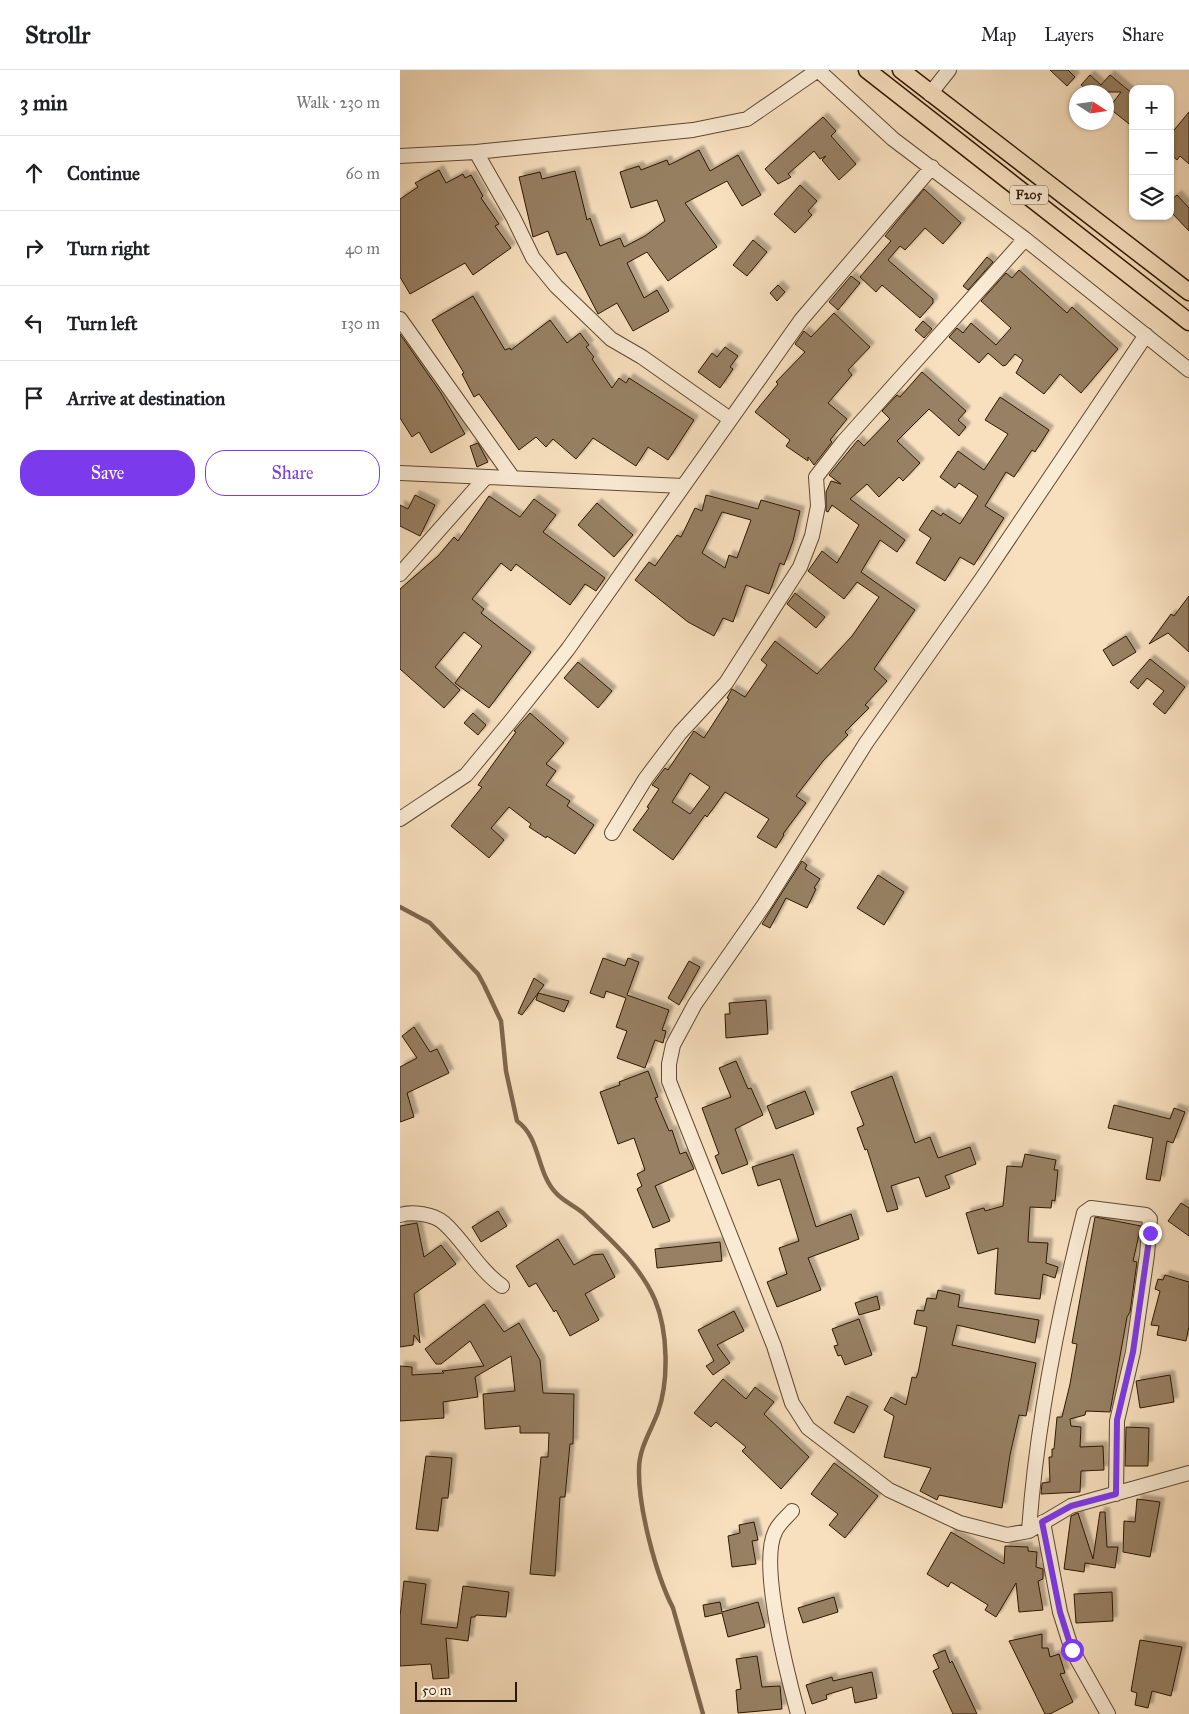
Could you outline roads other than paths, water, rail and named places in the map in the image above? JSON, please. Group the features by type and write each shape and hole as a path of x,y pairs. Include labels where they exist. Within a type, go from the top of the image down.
{"main road":[{"name":"F205","path":"867,70 1189,322"},
{"name":"F205","path":"902,70 930,94 1189,292"}],"street":[{"path":"400,156 476,152 693,130 747,119 818,70 893,139 1025,239 1189,370"},
{"path":"930,94 949,70"},
{"path":"476,152 514,216 533,258 556,286 611,339 642,357 730,419"},
{"path":"400,819 466,775 568,649 801,320 932,167"},
{"path":"612,833 646,778 680,733 726,683 800,567 812,536 818,506 816,477 844,441 1025,239"},
{"path":"400,319 513,478"},
{"path":"1146,335 981,580 866,743 764,904 695,1004 680,1029 669,1064 669,1081 774,1346 792,1403 808,1428 889,1490 960,1523 1007,1535 1029,1531 1071,1506 1189,1473"},
{"path":"400,473 683,486"},
{"path":"400,574 486,477"},
{"path":"1029,1531 1032,1488 1056,1342 1084,1212 1091,1208 1146,1215 1150,1219 1147,1255 1133,1352 1117,1420 1116,1494"},
{"path":"400,1215 408,1212 443,1221 480,1265 502,1286"},
{"path":"792,1511 775,1531 771,1548 771,1576 786,1667 798,1714"},
{"path":"1042,1522 1060,1612 1072,1650 1108,1714"}],"waterway":[{"path":"400,907 430,923 478,974 501,1021 506,1071 517,1121 530,1136 550,1185 559,1196 583,1213 623,1253 641,1275 655,1300 665,1341 664,1386 658,1412 641,1454 639,1485 649,1540 660,1578 673,1608 703,1714"}]}
